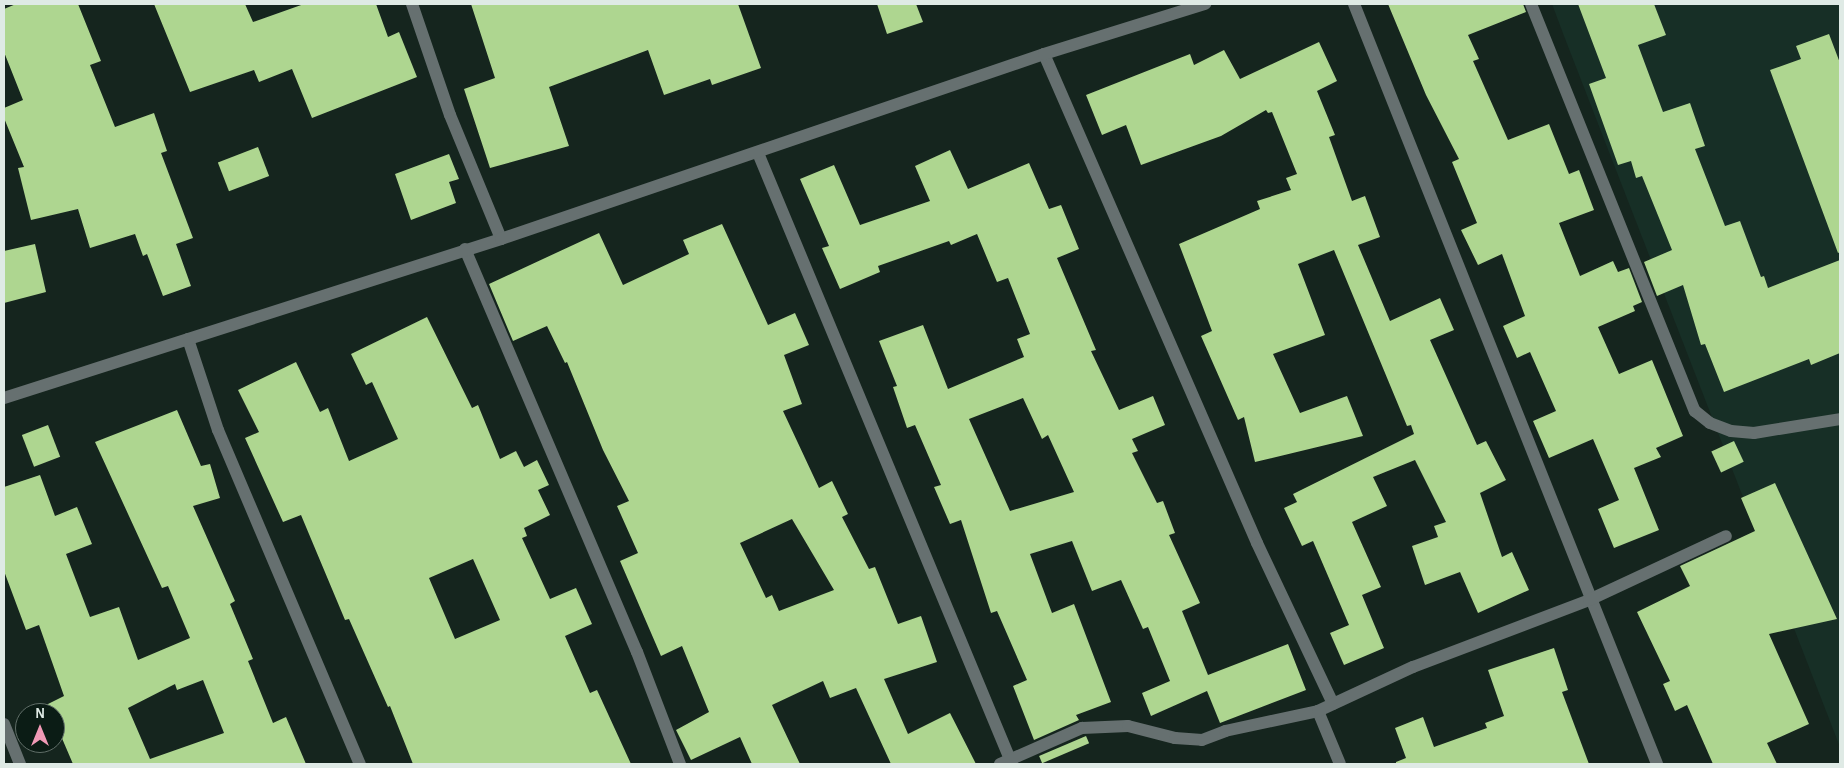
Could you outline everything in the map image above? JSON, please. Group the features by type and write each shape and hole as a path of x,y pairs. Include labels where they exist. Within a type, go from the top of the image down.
{"street":[{"path":"412,4 450,115 502,238"},
{"path":"4,398 502,238 758,154 1044,54 1205,4"},
{"path":"1354,4 1589,600 1657,764"},
{"path":"1531,4 1695,411 1710,423 1731,431 1754,433 1840,419"},
{"path":"1044,54 1257,543 1333,704"},
{"path":"758,154 1008,762 1082,728 1128,726 1175,738 1202,740 1224,732 1318,711 1414,667 1589,600 1726,536"},
{"path":"465,249 638,652 680,764"},
{"path":"188,339 218,430 360,764"},
{"path":"1318,711 1340,764"},
{"path":"4,724 20,764"}],"shaded area":[{"path":"1552,4 1840,4 1840,747 1564,36"}],"building":[{"path":"16,4 78,4 101,61 90,65 115,127 154,113 167,151 161,153 193,238 176,244 191,286 163,296 147,254 143,256 135,234 90,248 78,209 31,220 18,168 24,167 4,118 4,108 23,100 4,52 4,9"},
{"path":"154,4 245,4 253,22 304,4 376,4 388,37 399,32 417,77 312,118 292,69 259,82 254,70 190,92"},
{"path":"471,4 738,4 761,68 712,85 710,79 664,95 648,50 549,87 569,146 490,168 464,89 495,78"},
{"path":"877,4 916,4 923,22 887,34"},
{"path":"1388,4 1523,4 1526,12 1468,35 1479,59 1473,61 1508,140 1549,124 1569,174 1579,170 1594,210 1559,223 1580,276 1613,261 1618,272 1629,268 1642,302 1633,306 1635,311 1598,327 1619,374 1652,360 1683,436 1656,448 1661,457 1634,468 1659,530 1614,548 1598,509 1619,500 1593,439 1549,458 1533,421 1556,411 1530,352 1517,358 1503,326 1525,316 1502,254 1478,265 1461,230 1477,223 1452,162 1459,159 1426,95"},
{"path":"1578,4 1654,4 1666,35 1638,45 1663,112 1690,103 1705,146 1695,149 1725,226 1740,221 1761,277 1764,276 1768,288 1840,260 1840,353 1811,365 1809,359 1724,392 1705,344 1701,345 1683,285 1657,296 1644,262 1672,250 1642,176 1636,178 1631,161 1618,165 1589,84 1606,78"},
{"path":"1829,34 1840,63 1840,252 1838,253 1770,70 1801,59 1796,46"},
{"path":"1319,42 1337,81 1317,91 1335,135 1329,137 1352,201 1365,196 1380,237 1358,245 1390,321 1440,298 1454,330 1430,340 1477,445 1486,441 1506,480 1480,493 1502,557 1512,552 1529,590 1478,613 1460,572 1425,585 1412,546 1438,537 1434,526 1446,522 1415,460 1373,477 1387,506 1352,522 1381,587 1362,595 1384,648 1344,665 1330,633 1349,625 1313,541 1302,546 1284,508 1297,502 1293,494 1414,434 1411,425 1407,426 1334,250 1298,264 1325,335 1273,354 1300,413 1347,396 1363,436 1255,462 1244,417 1238,420 1201,336 1212,331 1179,244 1260,209 1257,201 1291,190 1286,178 1297,174 1272,112 1268,113 1266,110 1221,136 1141,165 1126,125 1102,135 1086,95 1190,54 1194,65 1224,50 1240,79"},
{"path":"258,147 269,176 229,191 218,162"},
{"path":"950,150 968,189 1029,163 1049,209 1061,205 1079,249 1057,258 1096,350 1091,351 1119,410 1153,396 1165,425 1132,439 1138,451 1132,453 1157,503 1163,501 1175,533 1169,535 1200,603 1182,611 1208,675 1288,644 1306,690 1220,723 1207,691 1151,716 1142,693 1170,681 1148,627 1143,629 1121,580 1092,591 1072,541 1030,554 1052,613 1074,604 1111,702 1076,715 1079,720 1034,740 1013,686 1027,680 997,611 991,613 961,520 950,524 934,487 941,485 915,425 907,428 893,387 897,386 879,341 923,325 948,389 1024,357 1017,339 1030,334 1008,278 997,282 977,234 951,245 949,241 878,266 880,272 840,289 822,248 829,246 800,179 834,165 860,225 930,201 915,166","holes":["1023,398 1042,439 1048,435 1074,492 1010,511 969,419"]},
{"path":"449,154 459,179 449,182 456,203 411,220 395,174"},
{"path":"722,224 768,325 795,313 809,345 784,355 802,404 783,411 819,488 832,481 848,514 842,517 869,569 875,567 898,624 921,616 937,662 884,679 908,734 950,713 976,764 891,764 856,688 830,698 823,681 772,705 800,764 752,764 740,737 691,760 676,730 709,712 682,646 661,656 620,561 638,553 617,506 629,501 603,450 567,362 565,363 547,326 513,341 489,284 599,233 623,285 689,254 683,240","holes":["792,519 834,590 779,611 772,595 766,598 740,543"]},
{"path":"35,244 46,292 4,303 4,251"},
{"path":"427,317 472,408 478,405 500,459 516,451 524,467 537,460 549,485 538,490 550,515 524,528 527,536 522,538 550,599 576,588 592,624 565,636 590,693 597,690 631,764 413,764 390,706 388,707 349,619 345,620 301,515 283,522 245,438 259,432 238,390 296,362 320,412 328,408 349,461 398,439 372,382 366,385 351,354","holes":["473,559 500,620 455,639 429,578"]},
{"path":"177,410 201,466 210,464 220,498 193,506 235,601 230,604 253,659 248,661 273,723 286,717 306,764 73,764 65,745 65,703 50,703 64,696 39,625 26,630 4,571 4,487 40,475 55,516 77,507 92,544 66,554 90,617 119,607 138,660 190,638 168,586 162,588 95,442","holes":["203,680 224,733 150,759 128,708 175,684 177,690"]},
{"path":"48,425 60,457 34,467 22,435"},
{"path":"1734,441 1744,462 1721,472 1711,452"},
{"path":"1775,483 1837,619 1769,634 1809,724 1767,743 1777,764 1713,764 1687,705 1675,711 1663,684 1670,681 1637,612 1690,586 1680,566 1755,531 1741,498"},
{"path":"1554,648 1568,690 1562,692 1589,764 1396,764 1396,762 1406,758 1395,728 1423,717 1434,747 1487,728 1485,723 1504,716 1488,670"},
{"path":"1086,736 1089,743 1042,763 1039,756"}]}
